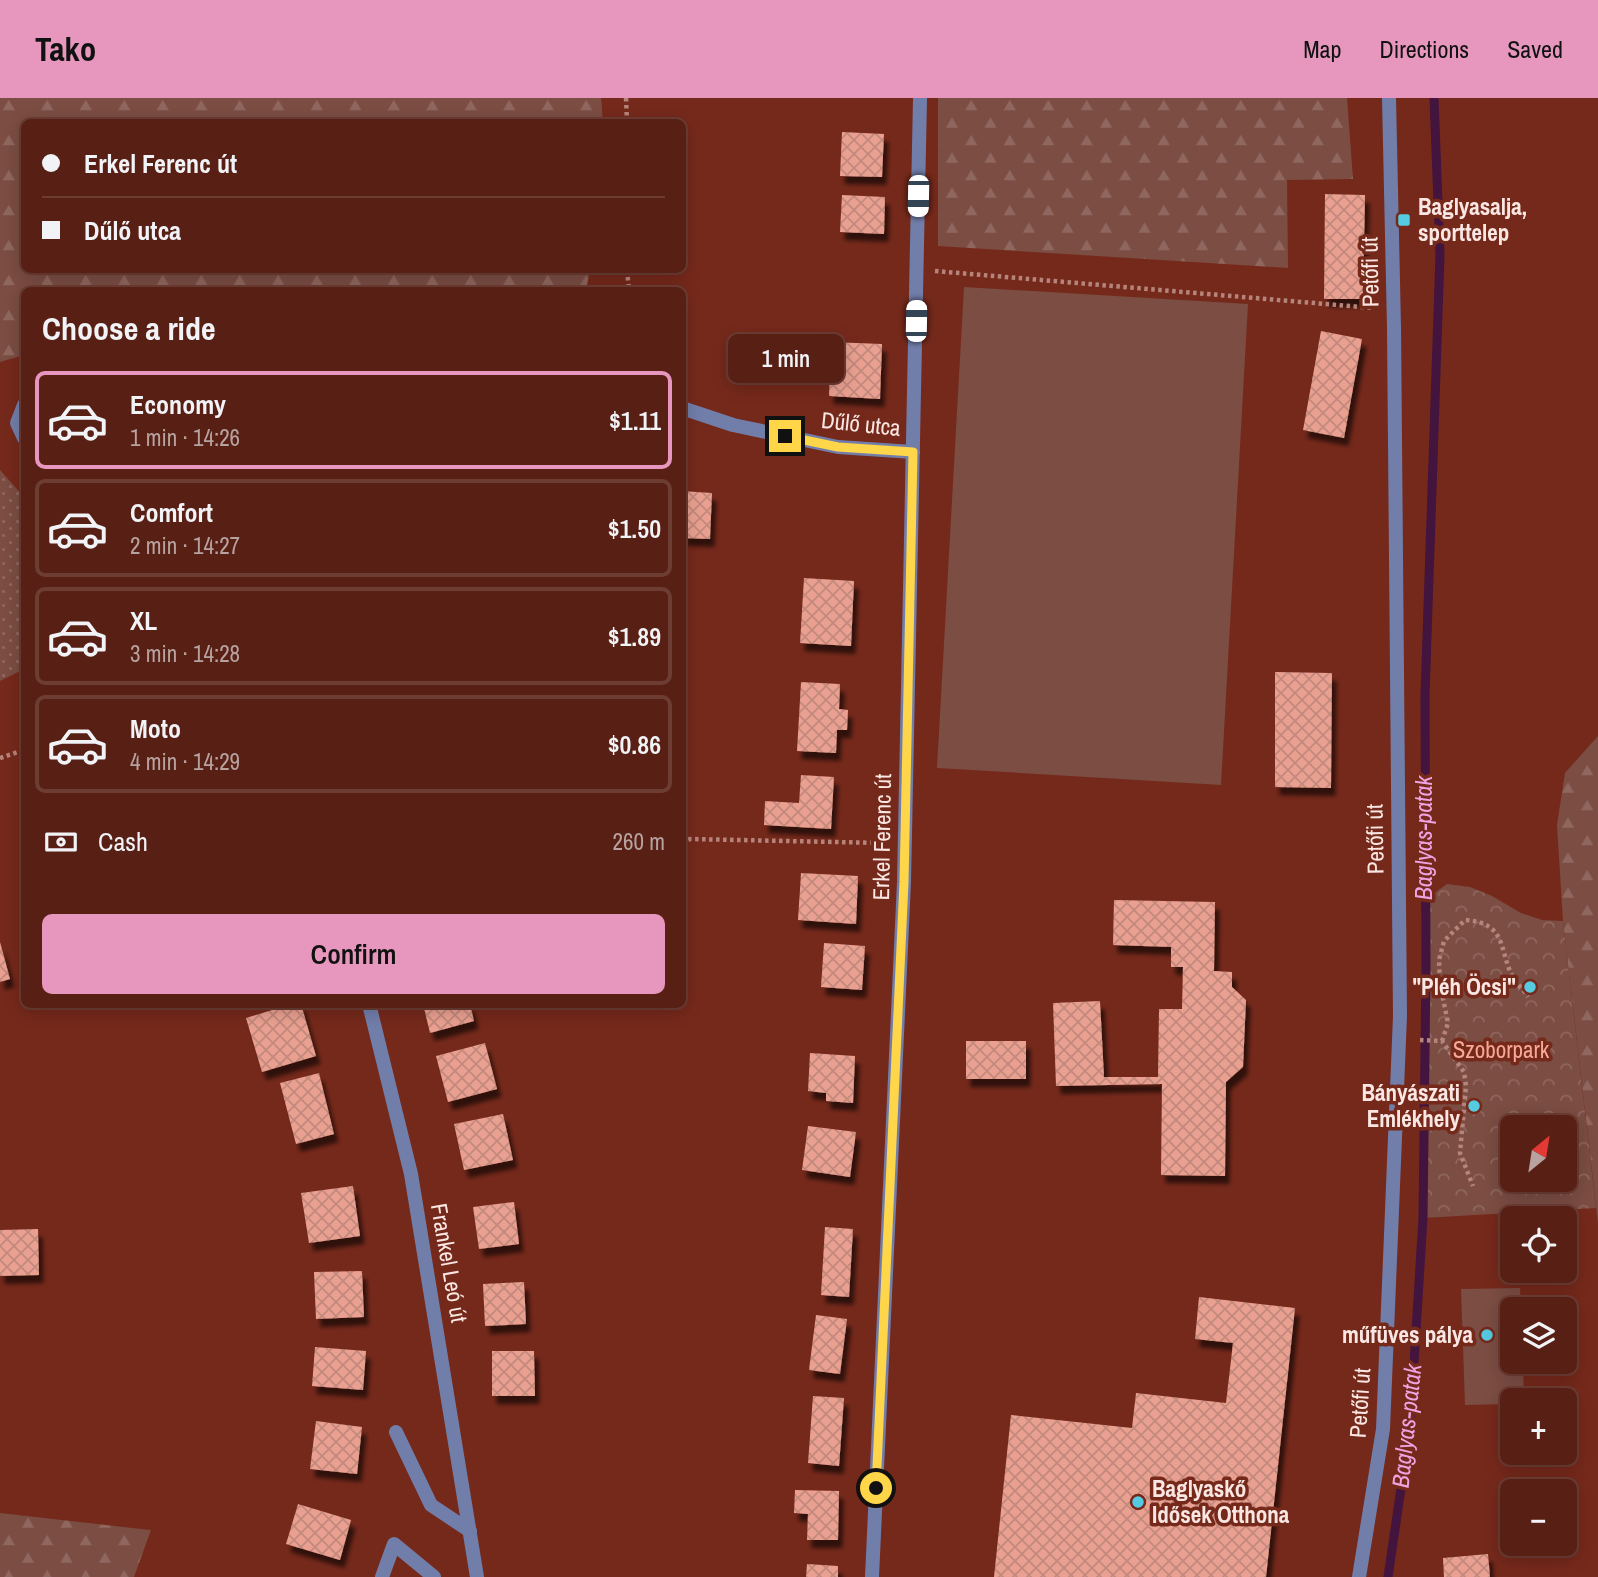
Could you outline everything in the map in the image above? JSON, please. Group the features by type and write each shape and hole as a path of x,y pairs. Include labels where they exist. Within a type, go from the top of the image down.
{"street":[{"name":"Erkel Ferenc út","path":"872,1577 905,844 920,98"},
{"name":"Petőfi út","path":"1359,1577 1383,1429 1400,1016 1394,310 1389,98"},
{"name":"Dűlő utca","path":"686,409 733,425 838,447 913,452"},
{"path":"21,413 17,423 21,432"},
{"name":"Frankel Leó út","path":"370,1008 411,1174 477,1577"},
{"path":"396,1432 430,1505 470,1531"},
{"path":"382,1577 394,1544 434,1577"}],"path":[{"path":"626,98 627,119"},
{"path":"917,269 1394,310"},
{"path":"0,758 21,751"},
{"path":"686,841 905,844"},
{"path":"1473,1186 1460,1153 1466,1086 1464,1072 1442,1041 1448,1023 1440,984 1439,960 1444,941 1465,920 1480,921 1494,931 1503,944 1514,979 1528,997"}],"green space":[{"path":"0,98 601,98 603,119 21,119 21,273 589,273 587,287 21,287 21,356 0,362"},
{"path":"938,98 1347,98 1353,179 1287,180 1288,268 938,246"},
{"path":"964,287 1248,304 1221,785 937,768"},
{"path":"0,470 21,494 21,670 0,681"},
{"path":"1598,736 1598,1223 1563,921 1557,825 1565,773"},
{"name":"Szoborpark","path":"1447,884 1470,887 1521,913 1542,920 1563,921 1596,1208 1500,1206 1500,1214 1423,1218 1426,899"},
{"name":"műfüves pálya","path":"1520,1288 1520,1297 1500,1297 1500,1374 1523,1374 1524,1388 1500,1388 1500,1404 1465,1405 1461,1289"},
{"path":"0,1513 151,1530 134,1577 0,1577"}],"building":[{"path":"842,132 884,134 882,177 840,176"},
{"path":"1325,194 1365,195 1363,299 1324,299"},
{"path":"842,195 885,197 884,234 840,232"},
{"path":"1321,331 1362,339 1344,438 1303,430"},
{"path":"831,342 882,344 880,399 829,396"},
{"path":"686,491 712,493 710,539 686,538"},
{"path":"804,578 854,581 851,646 800,643"},
{"path":"1275,672 1332,673 1331,788 1275,787"},
{"path":"801,682 840,684 839,709 848,710 847,730 837,730 836,753 797,751"},
{"path":"801,775 834,777 831,829 764,825 765,801 799,803"},
{"path":"801,873 858,876 856,924 798,920"},
{"path":"1114,900 1215,902 1214,971 1232,972 1232,987 1246,1000 1243,1067 1226,1082 1225,1176 1161,1175 1162,1084 1056,1086 1053,1003 1100,1001 1104,1077 1158,1077 1159,1009 1182,1009 1183,967 1171,967 1171,947 1113,945"},
{"path":"0,942 10,979 0,982"},
{"path":"824,943 865,946 862,990 821,987"},
{"path":"279,1008 302,1008 316,1056 262,1072 246,1018"},
{"path":"424,1008 471,1008 474,1021 430,1033"},
{"path":"966,1041 1026,1041 1026,1079 966,1079"},
{"path":"485,1043 497,1089 448,1102 436,1056"},
{"path":"810,1053 855,1056 853,1103 826,1101 826,1093 808,1091"},
{"path":"319,1073 334,1134 296,1144 280,1083"},
{"path":"503,1114 513,1160 464,1170 454,1124"},
{"path":"808,1126 856,1132 850,1177 802,1170"},
{"path":"353,1186 360,1236 309,1243 301,1193"},
{"path":"514,1202 519,1244 479,1249 473,1207"},
{"path":"825,1227 853,1229 849,1297 821,1295"},
{"path":"38,1229 39,1275 0,1276 0,1230"},
{"path":"362,1271 364,1317 316,1319 314,1272"},
{"path":"524,1282 526,1324 485,1326 483,1284"},
{"name":"Baglyaskő Idősek Otthona","path":"1199,1297 1295,1308 1266,1577 994,1577 1011,1415 1132,1428 1136,1393 1226,1403 1233,1343 1195,1339"},
{"path":"816,1315 847,1319 840,1374 809,1370"},
{"path":"315,1347 366,1351 363,1390 312,1386"},
{"path":"492,1351 534,1351 535,1396 492,1396"},
{"path":"813,1396 844,1398 839,1466 808,1463"},
{"path":"316,1421 362,1427 357,1474 310,1469"},
{"path":"795,1490 839,1491 838,1540 807,1540 808,1514 794,1513"},
{"path":"298,1504 351,1520 340,1560 286,1544"},
{"path":"1488,1554 1490,1577 1444,1577 1443,1558"},
{"path":"807,1564 838,1566 838,1577 806,1577"}],"waterway":[{"name":"Baglyas-patak","path":"1388,1577 1410,1427 1423,1218 1425,695 1440,255 1434,98"}],"place":[{"name":"Baglyasalja, sporttelep","path":"1404,220"},
{"name":"\"Pléh Öcsi\"","path":"1530,987"},
{"name":"Bányászati Emlékhely","path":"1474,1106"},
{"name":"műfüves pálya","path":"1487,1335"},
{"name":"Baglyaskő Idősek Otthona","path":"1138,1502"}],"route":[{"path":"785,436 838,447 913,452 904,882 876,1488"}]}
